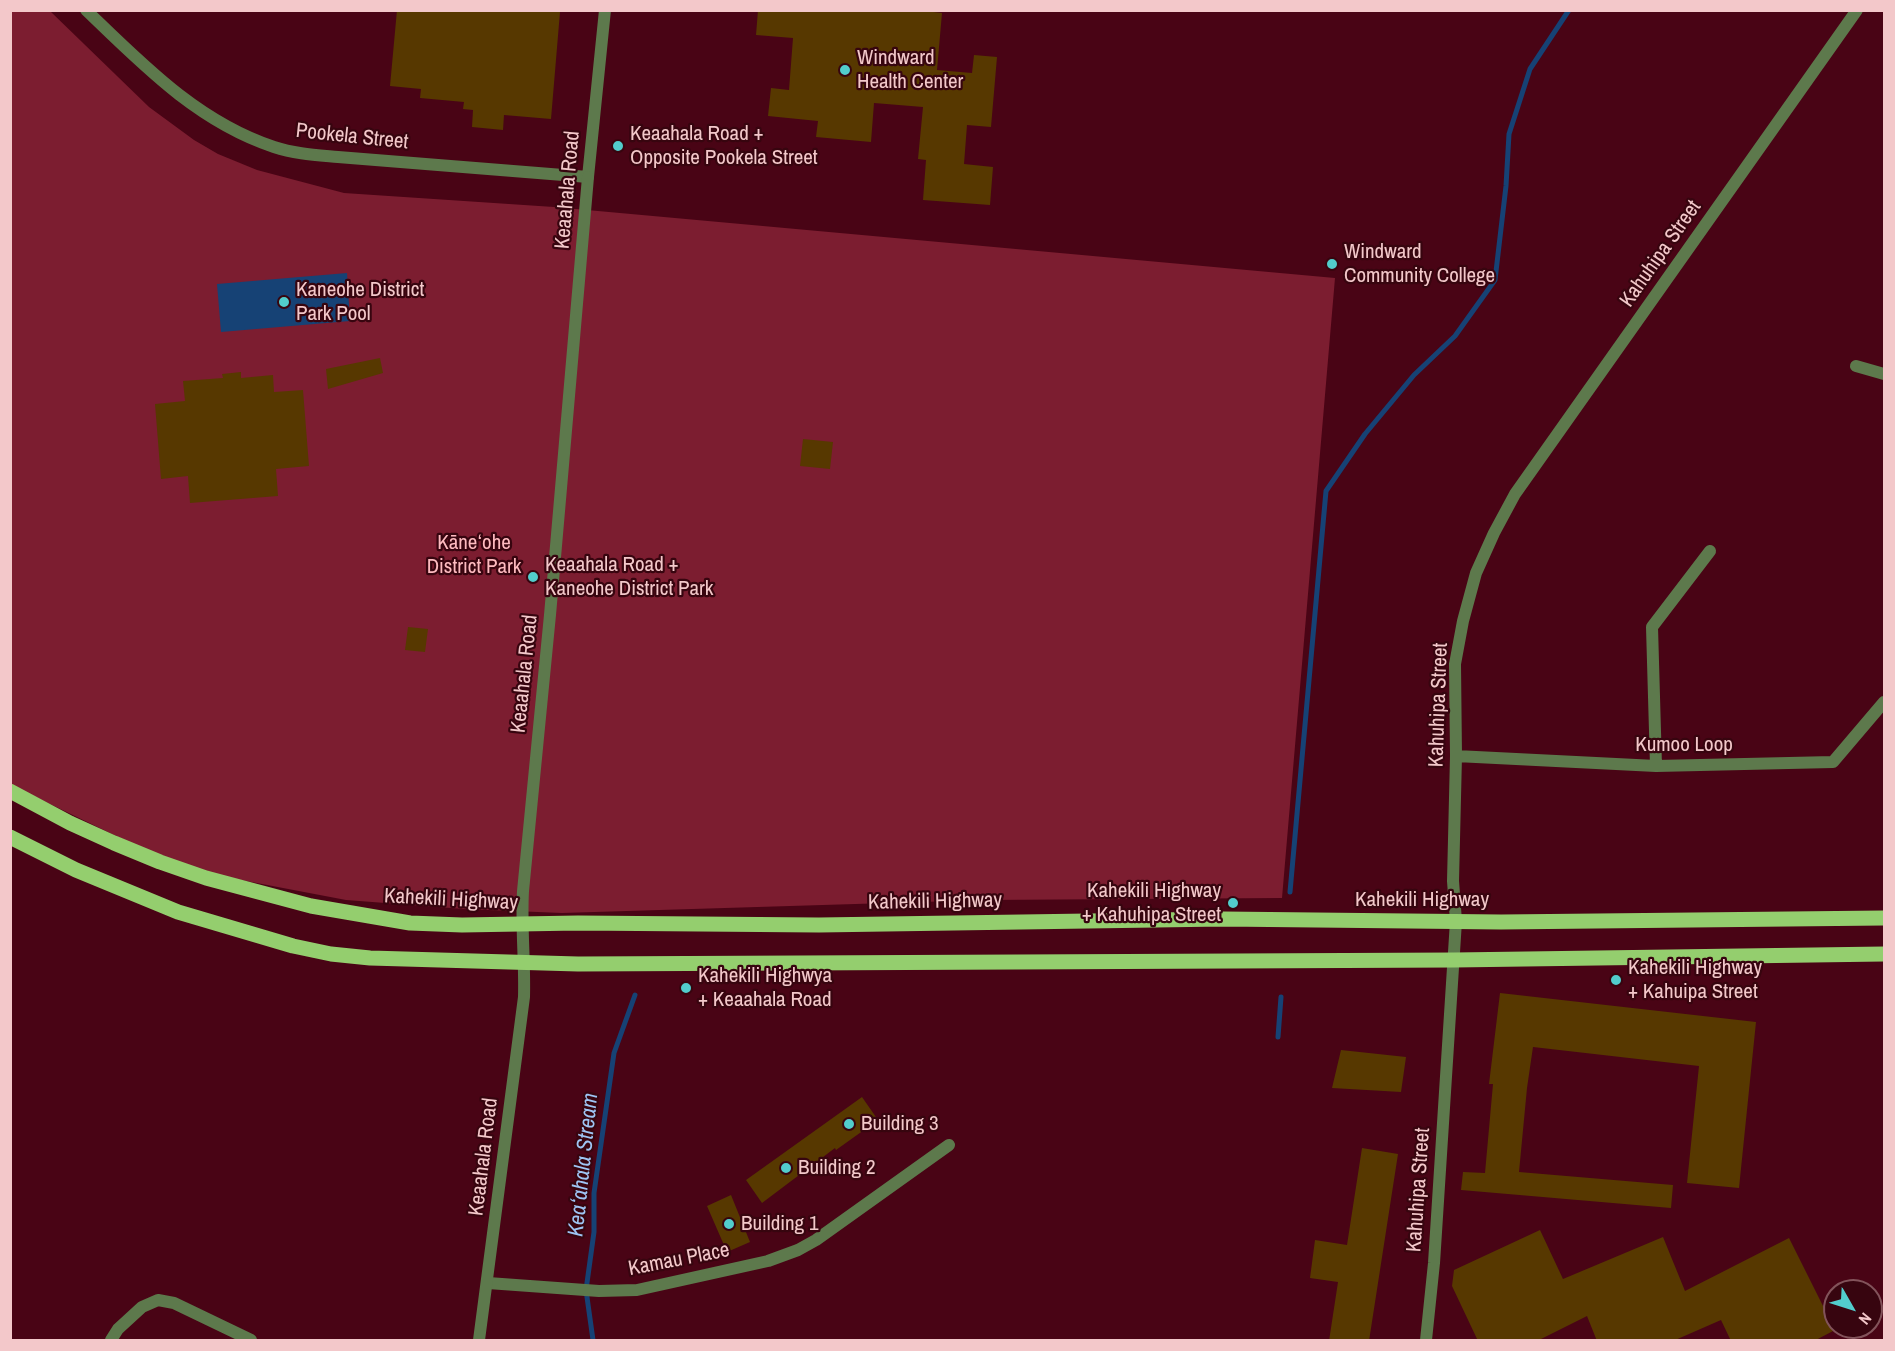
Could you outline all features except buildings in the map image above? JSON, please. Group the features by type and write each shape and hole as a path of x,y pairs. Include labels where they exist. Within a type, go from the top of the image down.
{"main road":[{"name":"Kahekili Highway","path":"10,791 70,823 160,862 311,906 410,923 819,925 1223,919 1456,921 1884,918"},
{"path":"10,837 76,870 178,912 293,946 331,954 370,958 525,963 1454,960 1884,954"}],"street":[{"name":"Pookela Street","path":"86,10 166,86 209,117 276,148 338,157 588,177"},
{"name":"Keaahala Road","path":"480,1341 524,997 525,963 521,924 605,10"},
{"name":"Kahuhipa Street","path":"1426,1341 1434,1263 1456,921 1453,881 1456,756 1455,664 1463,621 1476,573 1515,494 1857,10"},
{"path":"1856,366 1884,374"},
{"path":"1656,766 1652,627 1710,551"},
{"name":"Kumoo Loop","path":"1456,756 1656,766 1833,762 1884,702"},
{"name":"Kamau Place","path":"488,1283 599,1291 649,1289 783,1256 816,1240 949,1145"},
{"path":"111,1341 118,1329 142,1307 150,1302 166,1300 251,1341"}],"green space":[{"name":"Kāneʻohe District Park","path":"10,11 50,11 149,107 194,140 218,154 257,170 344,193 554,207 1335,278 1282,898 986,900 562,913 464,909 346,900 220,876 143,849 17,788 10,783"}],"water":[{"name":"Kaneohe District Park Pool","path":"347,273 350,321 221,332 217,284"}],"waterway":[{"path":"1290,892 1326,491 1365,434 1414,375 1455,336 1495,280 1506,186 1509,134 1530,69 1569,10"},
{"name":"Keaʻahala Stream","path":"593,1340 586,1290 594,1232 594,1193 614,1053 635,995"},
{"path":"1278,1037 1281,997"}],"place":[{"name":"Windward Health Center","path":"845,70"},
{"name":"Keaahala Road + Opposite Pookela Street","path":"618,146"},
{"name":"Windward Community College","path":"1332,264"},
{"name":"Kaneohe District Park Pool","path":"284,302"},
{"name":"Keaahala Road + Kaneohe District Park","path":"533,577"},
{"name":"Kahekili Highway + Kahuhipa Street","path":"1233,903"},
{"name":"Kahekili Highway + Kahuipa Street","path":"1616,980"},
{"name":"Kahekili Highwya + Keaahala Road","path":"686,988"},
{"name":"Building 3","path":"849,1124"},
{"name":"Building 2","path":"786,1168"},
{"name":"Building 1","path":"729,1224"}]}
